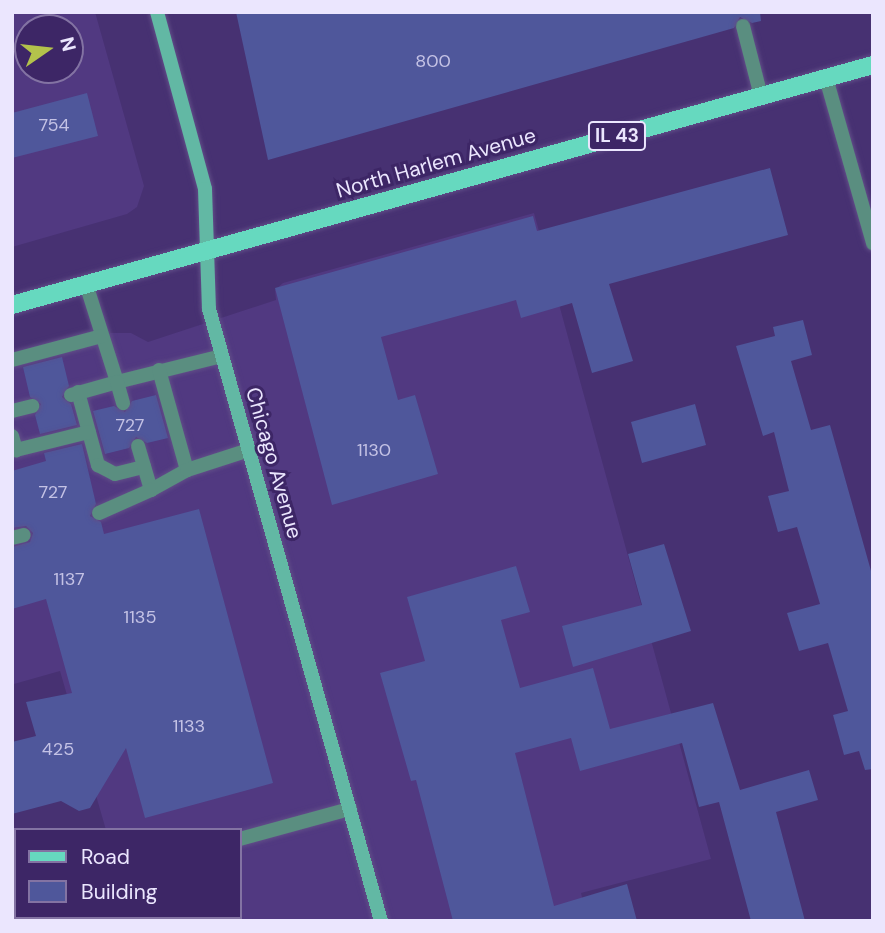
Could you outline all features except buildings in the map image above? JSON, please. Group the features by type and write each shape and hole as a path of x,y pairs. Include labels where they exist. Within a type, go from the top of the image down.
{"main road":[{"name":"Chicago Avenue","path":"157,12 205,189 204,252 209,309 381,921"},
{"name":"North Harlem Avenue","path":"12,305 873,65"}],"street":[{"path":"743,26 761,96"},
{"path":"826,78 873,243"},
{"path":"86,285 123,403"},
{"path":"12,360 102,336"},
{"path":"144,467 115,474 98,465 74,394 159,370 222,356"},
{"path":"159,370 187,470"},
{"path":"12,411 32,406"},
{"path":"12,436 16,450 89,432"},
{"path":"138,446 150,490"},
{"path":"99,513 187,470 249,450"},
{"path":"242,838 350,809"}],"shaded area":[{"path":"12,12 95,12 144,186 137,207 127,214 12,247"},
{"path":"534,213 711,859 581,893 588,921 165,921 242,919 242,828 105,828 60,671 14,684 12,361 110,333 131,333 148,342 276,300 275,290 283,283"}]}
